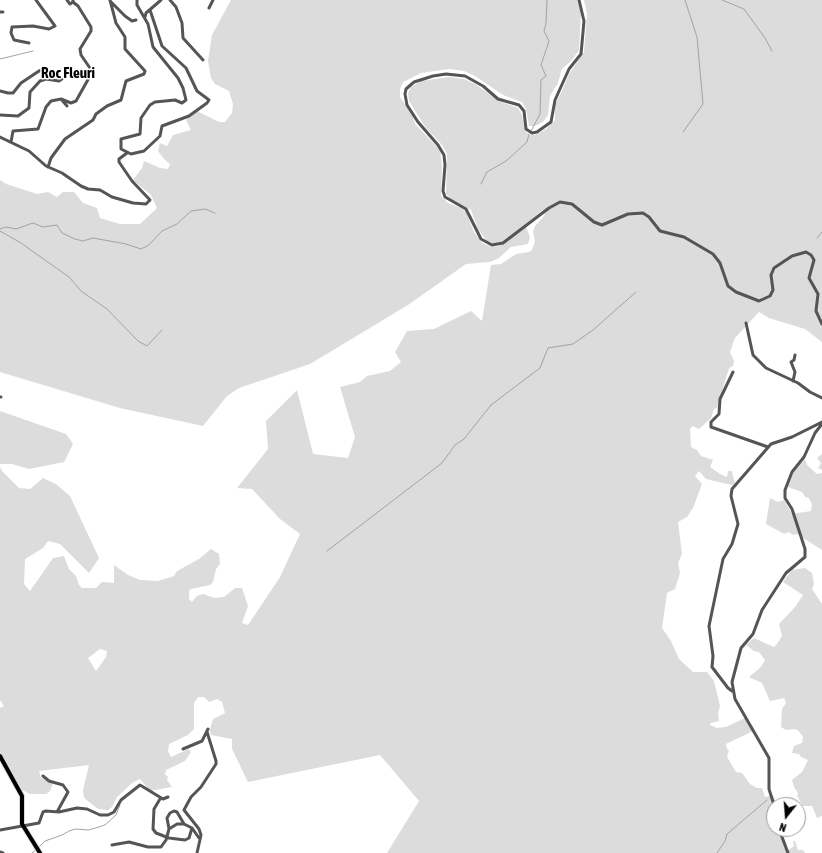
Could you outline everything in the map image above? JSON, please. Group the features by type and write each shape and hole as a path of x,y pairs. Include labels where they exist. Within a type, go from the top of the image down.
{"main road":[{"path":"0,756 22,796 23,803 21,821 23,827 40,853"}],"street":[{"path":"29,43 14,40 11,33 12,27 32,26 49,29 55,26 36,0"},
{"path":"11,142 13,131 38,129 46,107 50,102 61,99 71,103 76,101 92,71 81,55 80,49 91,31 91,27 78,6 73,1 70,4 67,0"},
{"path":"110,0 125,16 132,21 136,20"},
{"path":"48,167 51,158 65,139 93,120 96,114 107,106 121,100 126,81 144,74 145,71 125,49 125,37 116,23 110,0"},
{"path":"127,153 121,149 121,139 140,134 141,118 150,105 155,102 175,100 182,103 186,100 183,88 178,78 154,50 148,24 137,5 137,0"},
{"path":"144,17 161,0"},
{"path":"170,0 176,7 182,23 182,33 186,43 202,60"},
{"path":"209,8 213,0"},
{"path":"579,0 584,21 581,54 569,69 555,100 551,122 537,132 530,132 526,129 524,111 519,105 498,99 483,86 465,76 446,74 433,76 414,82 409,86 405,94 405,101 418,122 438,145 444,155 443,194 449,201 466,209 483,240 492,245 503,242 549,208 560,202 570,203 594,222 602,225 628,214 638,212 647,215 660,231 684,237 713,254 720,263 728,286 736,292 755,300 763,300 770,296 773,290 771,275 774,268 802,252 809,253 813,257 814,262 809,275 810,280 818,294 816,311 822,324"},
{"path":"0,137 29,151 48,167 62,173 81,186 88,189 100,190 112,197 133,203 146,204 150,200 132,181 119,162 119,159 127,153 144,151 160,136 162,126 189,116 209,100 197,91 186,68 162,46 150,10"},
{"path":"0,91 8,93 13,92 20,83 42,70 62,79 59,81 46,79 40,81 30,92 29,108 18,116 0,115"},
{"path":"61,99 67,106"},
{"path":"746,323 753,355 766,368 793,381 822,398"},
{"path":"793,381 795,372 791,362 794,360 795,355"},
{"path":"733,372 720,399 718,414 711,422 711,427 768,447"},
{"path":"772,797 769,789 769,758 732,691 712,667 713,656 709,626 723,559 732,544 738,524 731,496 732,489 744,478 750,468 773,443 792,437 822,423"},
{"path":"732,691 732,682 742,648 753,634 759,615 786,573 805,557 805,549 792,509 785,498 785,490 792,472 804,457 815,433 822,423"},
{"path":"183,749 202,741 208,730 216,764 201,787 191,797 184,810 199,828 200,839 197,853"},
{"path":"43,776 63,785 68,792 57,812"},
{"path":"0,830 39,823 44,811 57,812 77,808 87,809 100,815 108,815 114,812 124,797 139,785 163,798 168,797"},
{"path":"160,799 154,809 153,829 156,833 166,837 185,840 189,838 192,828"},
{"path":"112,845 129,842 156,848 160,847 169,829 167,818 174,811 177,812 184,824"},
{"path":"169,829 177,824 184,824 192,828 200,839"},
{"path":"781,837 788,853"}],"shaded area":[{"path":"231,0 577,0 581,12 579,50 572,60 562,69 558,83 550,96 548,115 543,122 535,126 529,126 526,109 522,102 503,95 475,76 464,71 449,69 421,73 403,82 400,89 400,97 412,114 415,124 440,150 442,166 441,196 448,203 461,208 466,212 474,232 482,243 492,247 499,246 526,227 530,237 528,244 511,247 499,258 490,262 466,264 408,305 310,364 239,388 227,396 203,426 120,408 0,372 0,180 6,184 37,194 48,192 57,197 63,192 74,192 83,203 97,208 100,218 120,224 140,224 157,208 151,195 133,180 142,168 144,161 160,168 168,169 170,164 158,151 160,143 167,146 173,135 191,130 186,120 197,111 219,122 225,122 232,113 233,104 229,91 215,84 211,78 208,61 212,35"},
{"path":"584,0 822,0 822,342 805,329 769,318 759,312 735,338 730,352 734,361 733,366 729,368 717,408 714,409 711,418 699,429 693,426 690,429 691,447 697,450 701,456 713,460 710,467 720,474 727,477 728,471 732,471 735,484 732,485 706,479 699,471 695,476 702,484 693,508 687,517 678,522 682,554 678,563 680,573 675,589 667,593 662,628 671,641 679,659 693,672 707,672 714,681 720,706 718,714 719,721 711,723 710,725 717,728 726,727 745,718 753,731 726,744 727,749 729,750 727,757 736,772 742,773 750,784 757,788 762,788 765,797 773,795 774,797 766,797 766,837 784,837 788,850 794,846 793,841 795,841 798,850 803,850 805,853 387,853 419,801 380,755 248,782 232,749 232,739 211,735 210,729 213,719 225,713 222,702 217,699 209,702 204,697 198,697 194,703 194,729 188,735 169,744 168,751 171,757 189,749 191,752 185,761 166,770 165,775 168,776 167,780 172,787 150,791 140,779 132,783 117,797 112,807 108,810 98,809 84,798 83,790 89,765 39,771 41,778 53,783 50,791 46,794 30,794 20,789 0,752 0,708 4,706 0,700 0,467 2,471 19,488 30,489 43,478 56,484 70,496 99,558 89,573 60,544 48,541 43,548 25,559 24,584 30,591 53,558 64,556 69,569 76,576 79,585 82,588 96,588 102,582 114,583 114,565 128,575 140,580 158,581 174,576 177,571 199,559 211,549 219,554 220,564 216,569 213,582 210,585 191,589 189,591 189,599 192,602 197,596 203,594 215,598 224,597 235,588 242,588 248,606 242,623 248,625 280,577 300,534 280,519 252,489 237,488 268,449 266,421 297,390 313,454 348,458 355,437 340,387 360,382 367,376 390,371 401,362 395,352 407,331 434,329 471,311 482,321 491,265 501,264 516,254 529,252 532,250 535,241 533,232 535,226 545,215 543,210 505,241 493,244 486,240 478,229 471,210 452,200 446,194 447,154 442,145 426,128 409,101 408,93 411,87 421,81 449,77 464,79 475,84 499,101 518,108 522,115 525,131 530,135 535,135 546,129 555,120 555,104 569,74 584,52 587,14","holes":["100,649 107,651 106,657 96,671 88,658"]},
{"path":"0,411 66,434 73,444 64,462 29,469 12,464 0,464"},
{"path":"822,454 822,470 818,468 821,463 817,458"},
{"path":"805,459 807,465 817,474 822,473 822,550 797,534 793,535 789,532 784,534 766,524 770,498 778,502 784,500 792,514 811,511 812,504 808,497 806,498 802,492 788,487 793,473"},
{"path":"805,568 812,573 814,584 812,589 822,604 822,816 817,818 812,806 806,806 806,797 798,797 798,793 792,780 802,772 808,760 801,757 799,754 792,753 794,746 802,743 803,737 798,730 786,730 781,727 782,709 786,703 784,698 770,701 762,683 749,677 761,667 765,660 759,652 754,651 746,645 754,638 774,647 782,636 779,624 795,607 803,595 783,582 792,570"}],"waterway":[{"path":"531,131 540,114 541,80 546,76 541,65 549,41 544,31 546,23 547,0"},
{"path":"683,132 703,104 697,37 685,0"},
{"path":"722,0 744,9 765,38 772,51"},
{"path":"0,59 33,51"},
{"path":"481,184 487,172 506,161 527,142 529,134"},
{"path":"0,229 6,227 16,229 33,223 43,227 57,225 62,233 75,239 83,241 93,238 126,244 141,249 149,245 162,231 177,224 191,211 205,209 215,213"},
{"path":"0,231 21,243 69,277 81,291 107,309 138,341 147,346 162,330"},
{"path":"817,238 822,232"},
{"path":"327,551 442,463 455,445 464,439 491,405 540,368 548,348 573,344 593,330 636,292"},
{"path":"717,853 725,841 727,834 766,801"},
{"path":"38,848 45,841 69,831 75,829 89,830 105,825 116,815 120,805"},
{"path":"32,853 36,850"}],"district":[{"name":"Roc Fleuri","path":"68,73"}]}
